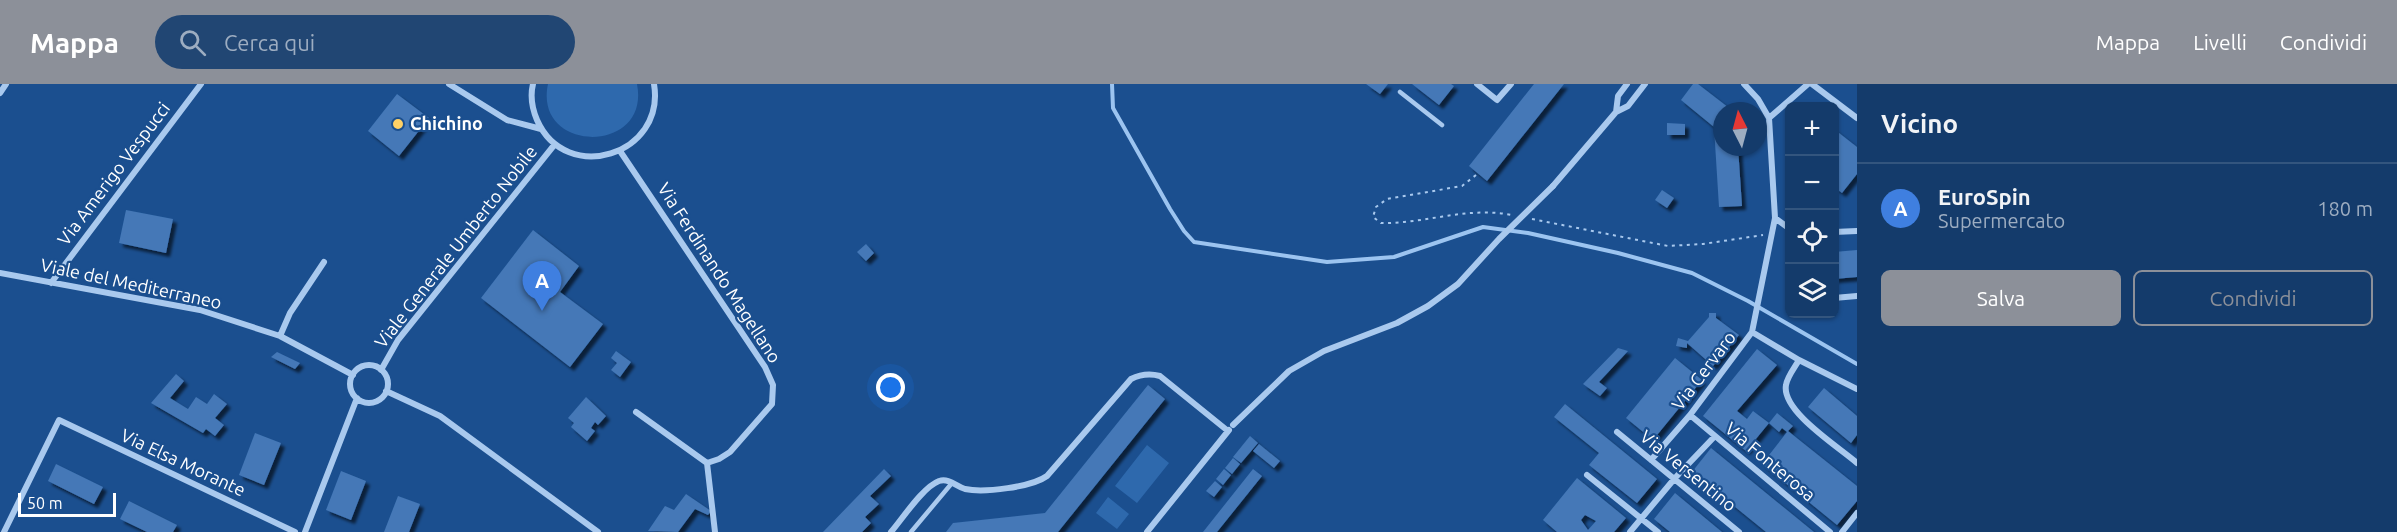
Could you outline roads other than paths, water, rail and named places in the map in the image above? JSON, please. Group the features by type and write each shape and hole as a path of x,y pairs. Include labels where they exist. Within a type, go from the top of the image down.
{"street":[{"path":"0,93 6,84"},
{"name":"Via Amerigo Vespucci","path":"51,283 201,84"},
{"path":"448,84 507,120 541,129"},
{"path":"532,84 533,111 541,129 555,144 586,157 604,156 620,151 635,141 646,127 653,110 654,84"},
{"path":"1477,84 1497,100 1511,84"},
{"path":"1616,112 1618,96 1627,84"},
{"path":"1146,532 1230,428 1288,371 1324,351 1397,323 1428,306 1450,289 1553,186 1616,112 1628,106 1645,84"},
{"path":"1744,84 1758,99 1769,118 1810,84 1857,118"},
{"name":"Via Cervaro","path":"1652,460 1690,416 1752,332 1775,218 1769,118"},
{"name":"Viale Generale Umberto Nobile","path":"381,370 398,340 555,144"},
{"name":"Via Ferdinando Magellano","path":"620,151 765,367 773,385 772,404 730,452 707,463"},
{"path":"1775,218 1785,225"},
{"path":"1839,232 1857,231"},
{"path":"280,336 290,313 324,262"},
{"name":"Viale del Mediterraneo","path":"0,273 200,310 280,336 353,375"},
{"path":"1839,298 1857,297"},
{"path":"1752,332 1799,360 1857,389"},
{"path":"1799,360 1786,384 1787,398 1795,411 1857,463"},
{"path":"363,367 375,367 381,370 387,380 386,391 379,400 373,403 362,402 351,387 353,375 363,367"},
{"path":"891,532 928,488 938,482 947,480 964,489 981,491 1039,482 1047,476 1131,379 1149,373 1161,376 1230,428"},
{"path":"386,391 440,416 598,532"},
{"path":"304,532 357,398"},
{"path":"636,412 707,463 715,532"},
{"name":"Via Fonterosa","path":"1690,416 1830,532"},
{"name":"Via Elsa Morante","path":"4,532 59,420 295,532"},
{"name":"Via Versentino","path":"1617,432 1739,532"},
{"path":"1630,532 1715,435"},
{"path":"1587,475 1658,532"},
{"path":"1842,532 1857,513"}],"lane":[{"path":"1400,92 1442,124"},
{"path":"911,532 952,483"}],"waterway":[{"path":"1112,84 1113,108 1170,209 1194,242 1327,262 1394,257 1483,227 1528,233 1618,253 1692,273 1748,301 1857,364"}],"place":[{"name":"Chichino","path":"398,124"},
{"name":"EuroSpin","path":"542,311"}]}
